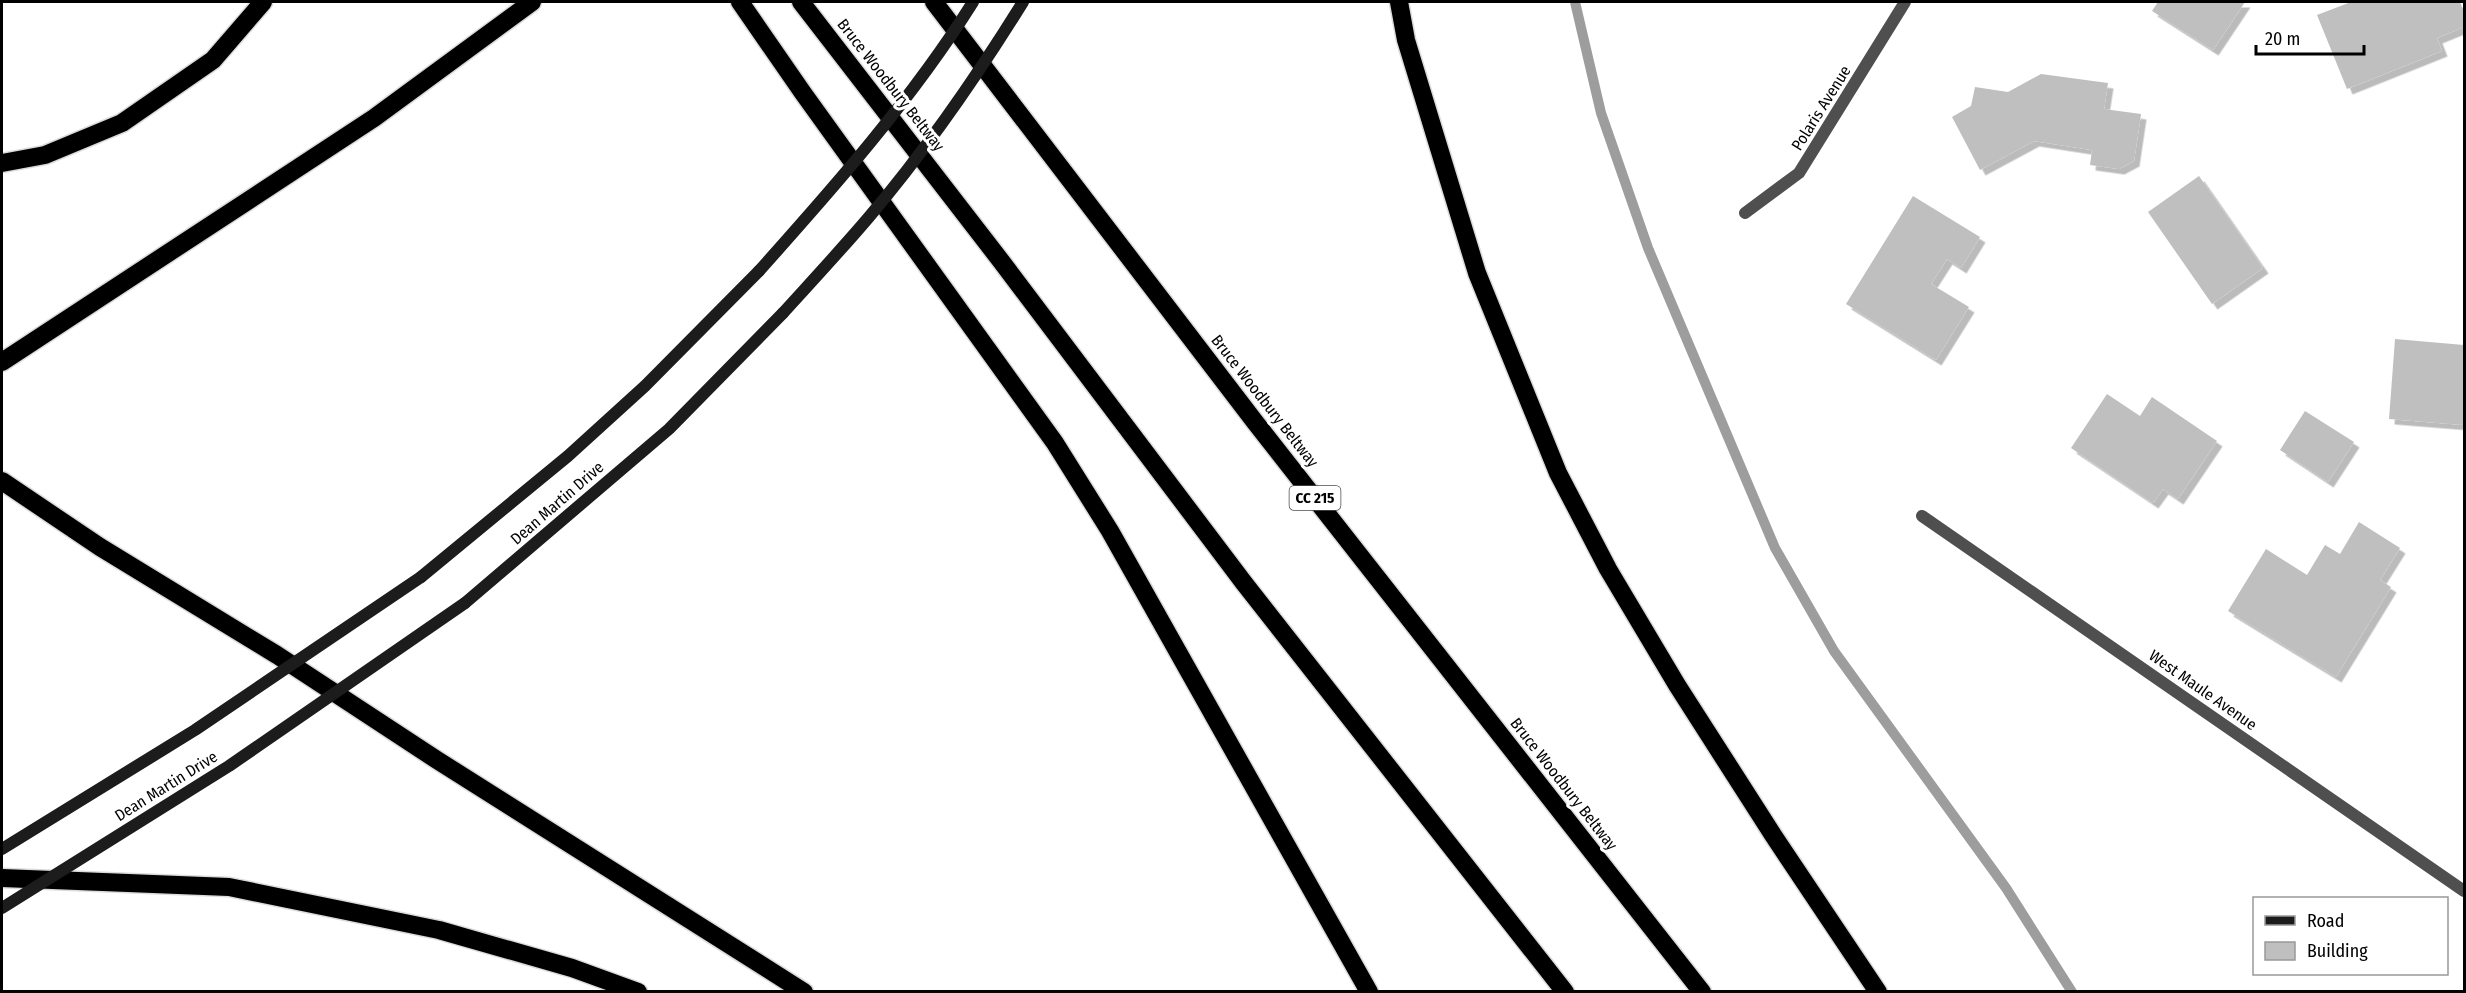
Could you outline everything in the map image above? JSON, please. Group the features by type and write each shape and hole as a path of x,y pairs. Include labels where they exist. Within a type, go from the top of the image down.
{"highway":[{"path":"2,163 45,155 122,123 213,60 263,2"},
{"path":"740,2 1055,443 1116,541 1370,992"},
{"name":"Bruce Woodbury Beltway","path":"801,2 867,85 1244,583 1565,992"},
{"name":"Bruce Woodbury Beltway","path":"934,2 1255,422 1702,992"},
{"path":"1399,2 1406,40 1476,273 1558,473 1608,569 1677,685 1773,835 1878,992"},
{"path":"2,362 374,118 526,6"},
{"path":"2,481 100,547 277,655 437,760 804,992"},
{"path":"2,878 229,887 439,930 572,968 638,992"}],"main road":[{"name":"Dean Martin Drive","path":"2,849 195,730 421,578 568,456 645,386 759,271 845,175 900,105 973,2"},
{"name":"Dean Martin Drive","path":"2,908 229,766 465,603 669,429 783,313 870,216 995,47 1023,2"}],"street":[{"name":"Polaris Avenue","path":"1745,213 1799,173 1905,2"},
{"name":"West Maule Avenue","path":"1922,516 2464,891"}],"building":[{"path":"2158,2 2245,2 2213,50 2152,11"},
{"path":"2351,2 2460,2 2464,12 2464,27 2437,38 2442,51 2347,89 2317,15"},
{"path":"2041,74 2108,83 2104,109 2141,114 2134,161 2119,169 2090,165 2092,150 2034,141 1980,170 1952,117 1971,106 1975,87 2008,92"},
{"path":"2199,176 2263,268 2212,304 2148,212"},
{"path":"1913,196 1980,237 1961,268 1947,259 1931,284 1969,307 1936,360 1846,304"},
{"path":"2395,339 2464,345 2464,425 2389,419"},
{"path":"2107,394 2140,416 2152,397 2217,441 2178,499 2163,489 2153,503 2071,448"},
{"path":"2305,411 2354,442 2328,482 2280,450"},
{"path":"2359,522 2400,548 2380,580 2391,587 2336,677 2228,611 2266,549 2307,575 2325,545 2340,554"}],"waterway":[{"path":"1575,2 1601,113 1648,248 1775,548 1834,651 2006,888 2072,992"}]}
